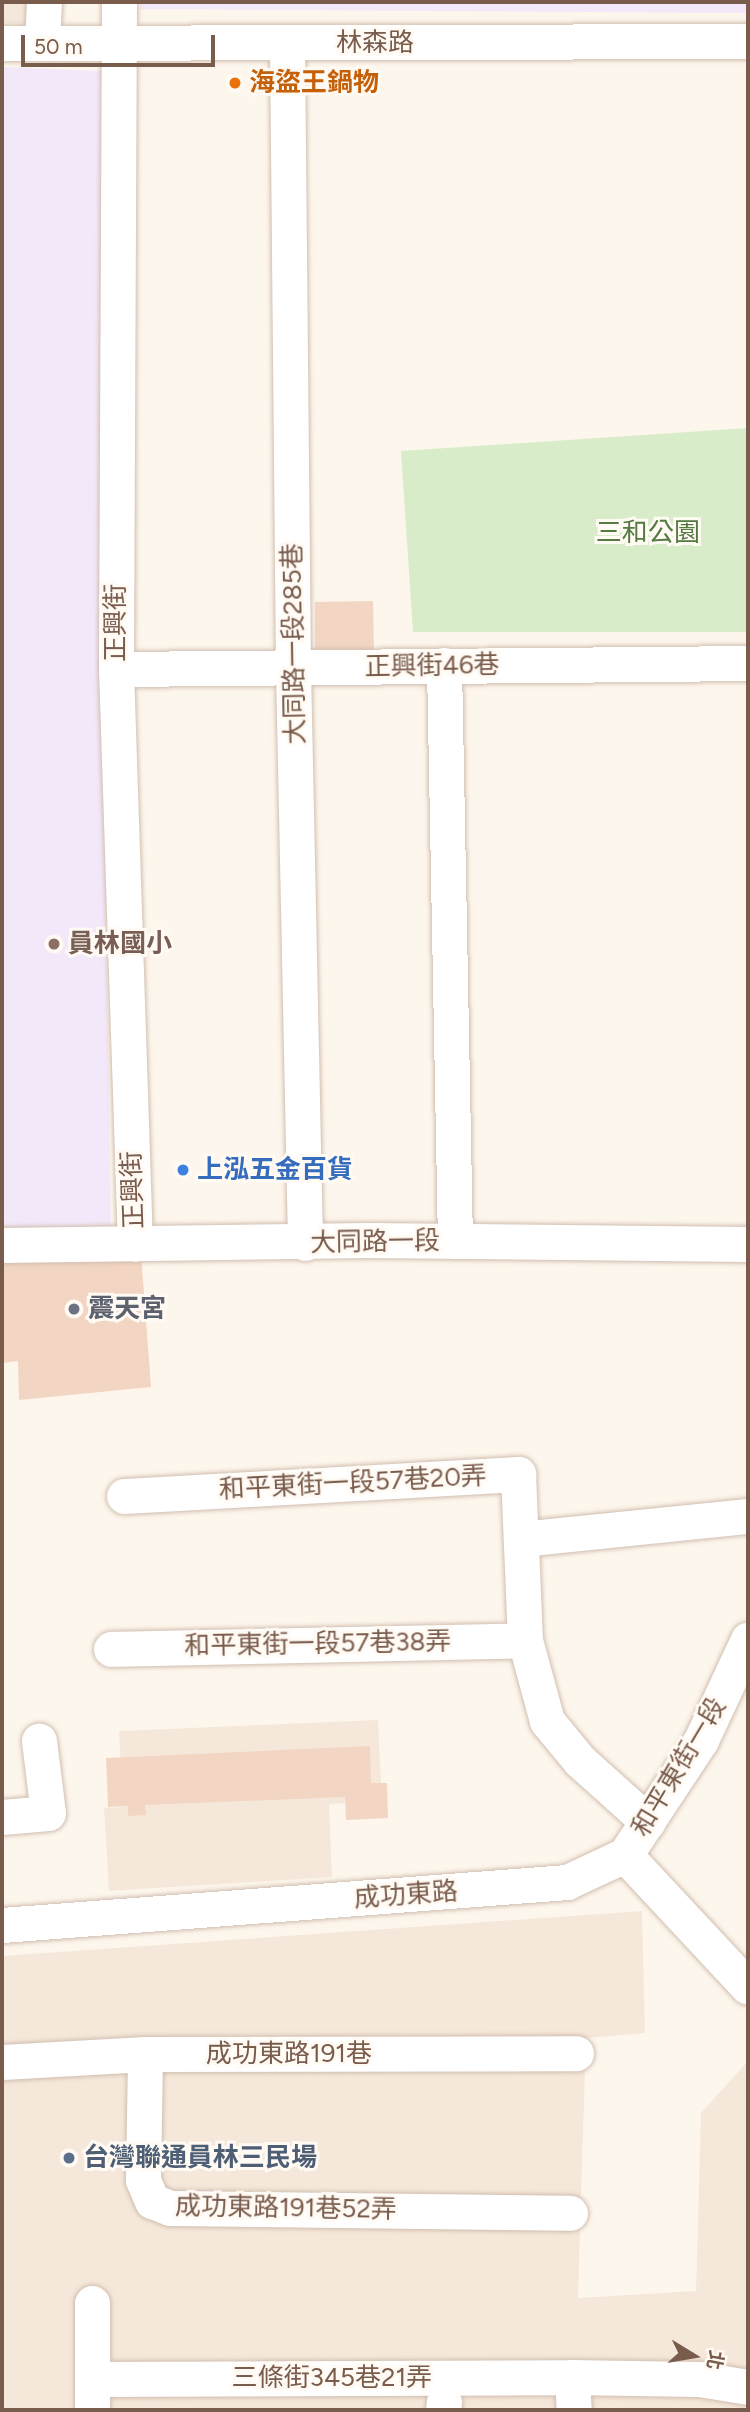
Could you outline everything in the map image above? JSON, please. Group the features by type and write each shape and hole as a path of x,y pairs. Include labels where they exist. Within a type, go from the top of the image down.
{"street":[{"path":"43,43 44,2"},
{"name":"正興街","path":"119,2 116,669 135,1244"},
{"name":"林森路","path":"2,43 748,41"},
{"name":"大同路一段285巷","path":"287,44 293,669 305,1243"},
{"name":"正興街46巷","path":"116,669 748,663"},
{"path":"444,665 455,1241"},
{"name":"大同路一段","path":"2,1245 455,1241 748,1244"},
{"name":"和平東街一段57巷20弄","path":"124,1496 518,1474 521,1539"},
{"path":"648,1822 580,1761 547,1721 525,1640 521,1539 748,1516"},
{"name":"和平東街一段","path":"625,1855 701,1740 748,1639"},
{"name":"和平東街一段57巷38弄","path":"111,1649 525,1640"},
{"path":"2,1817 48,1813 39,1741"},
{"path":"625,1855 748,1987"},
{"name":"成功東路","path":"2,1925 567,1882 625,1855"},
{"name":"成功東路191巷","path":"2,2062 145,2054 576,2053"},
{"name":"成功東路191巷52弄","path":"145,2054 143,2180 152,2201 170,2208 570,2213"},
{"path":"92,2303 92,2395"},
{"name":"三條街345巷21弄","path":"92,2395 573,2393 699,2379 748,2387"}],"shaded area":[{"path":"2,2 37,2 36,24 2,23"},
{"path":"141,2 748,2 748,13 140,9"},
{"name":"員林國小","path":"2,67 101,71 102,651 111,1236 2,1237"},
{"path":"378,1720 382,1801 329,1804 332,1877 109,1891 104,1808 123,1807 119,1731"},
{"path":"642,1911 645,2033 586,2038 578,2298 696,2291 701,2113 748,2061 748,2410 2,2410 2,1956"}],"green space":[{"name":"三和公園","path":"748,428 748,632 413,632 401,451"}],"building":[{"path":"373,601 374,652 315,653 315,602"},
{"name":"震天宮","path":"141,1253 151,1387 19,1400 18,1361 2,1363 2,1257"},
{"path":"370,1746 371,1783 387,1783 388,1818 346,1820 345,1797 145,1805 146,1815 128,1816 128,1806 108,1807 106,1758"}],"place":[{"name":"海盜王鍋物","path":"235,83"},
{"name":"員林國小","path":"54,944"},
{"name":"上泓五金百貨","path":"183,1170"},
{"name":"震天宮","path":"74,1309"},
{"name":"台灣聯通員林三民場","path":"69,2158"}]}
